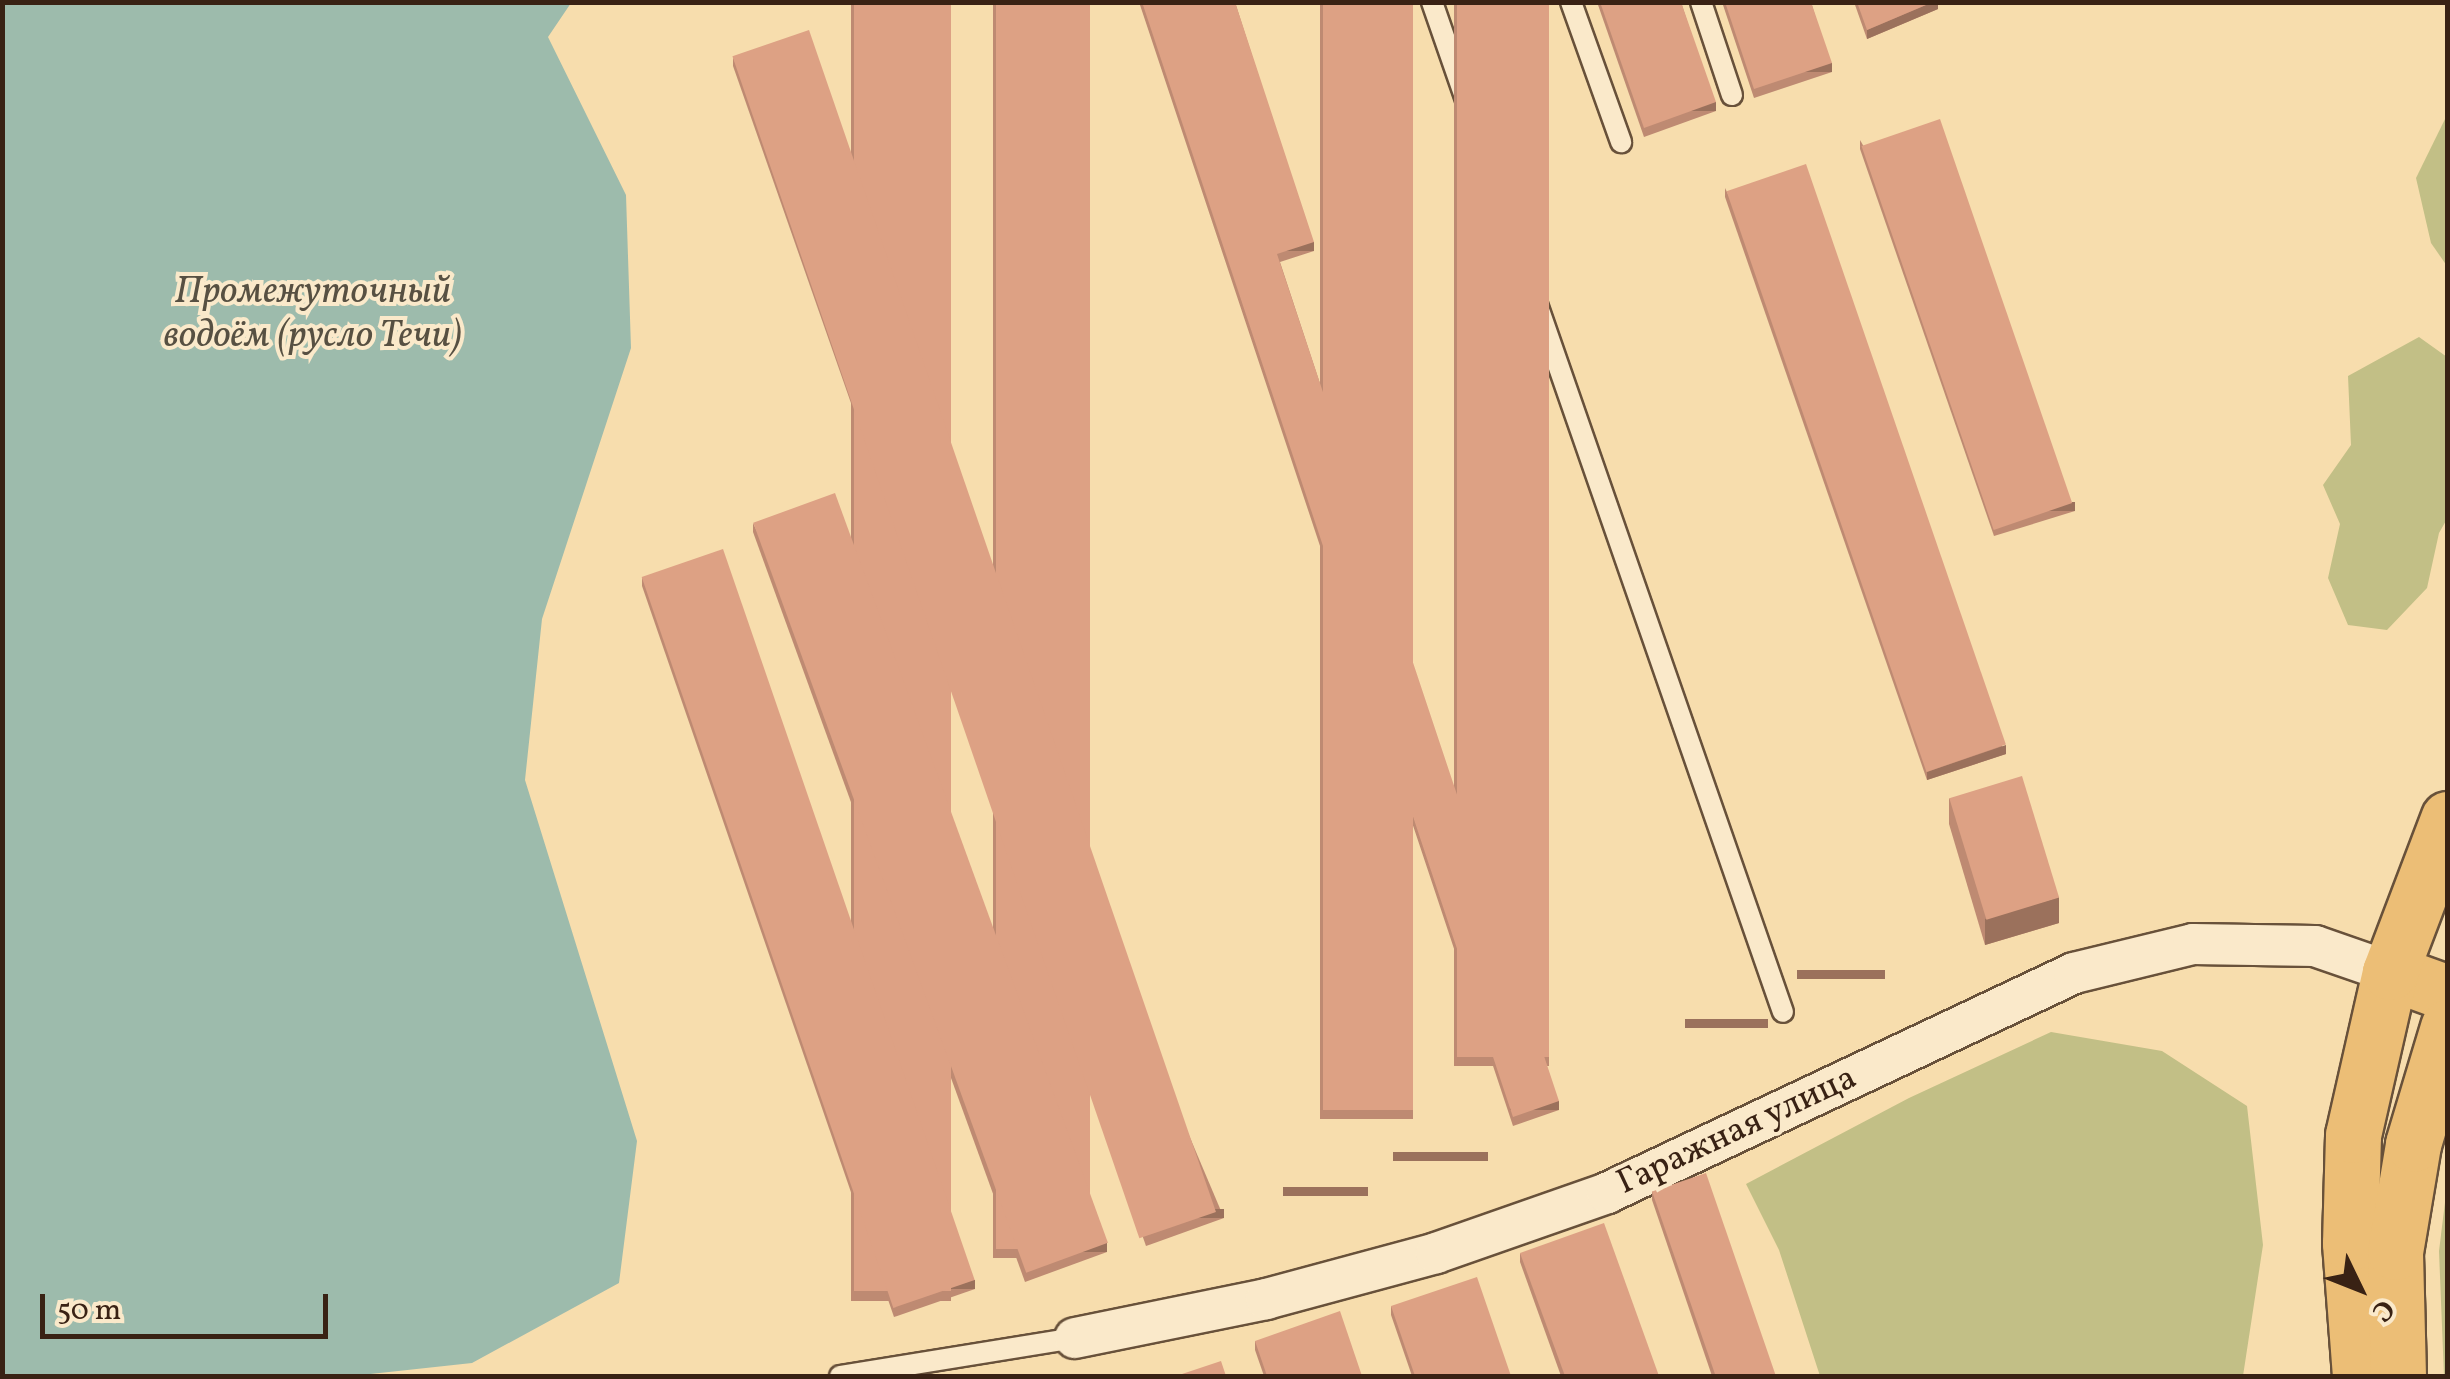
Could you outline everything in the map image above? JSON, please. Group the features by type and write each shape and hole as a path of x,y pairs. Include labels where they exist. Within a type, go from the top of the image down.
{"main road":[{"path":"2369,1375 2350,1243 2353,1135 2390,972 2448,818"},
{"path":"2390,972 2448,993"},
{"path":"2369,1375 2413,1144 2448,1027"}],"street":[{"name":"Гаражная улица","path":"1076,1338 1266,1299 1436,1254 1607,1193 2074,973 2193,944 2315,946 2390,972"}],"lane":[{"path":"1432,2 1783,1012"},
{"path":"1572,2 1621,142"},
{"path":"1701,2 1732,95"},
{"path":"840,1376 1076,1338"}],"shaded area":[{"path":"2447,115 2447,266 2431,243 2416,178"},
{"path":"2419,337 2447,357 2447,519 2439,533 2427,588 2387,630 2348,625 2328,578 2340,524 2323,485 2351,445 2348,376"},
{"path":"2051,1032 2162,1051 2247,1106 2263,1245 2243,1376 1820,1376 1779,1250 1746,1184 1909,1098"},
{"path":"2447,1186 2448,1376 2444,1376 2439,1251"}],"water":[{"name":"Промежуточный водоём (русло Течи)","path":"3,2 571,3 548,37 626,195 631,348 542,619 525,780 637,1141 619,1283 472,1363 352,1376 3,1376"}],"building":[{"path":"854,2 951,2 951,1291 854,1291"},
{"path":"996,2 1090,2 1090,1249 996,1249"},
{"path":"1142,2 1235,2 1314,242 1277,254 1559,1101 1513,1117"},
{"path":"1323,2 1413,2 1413,1110 1323,1110"},
{"path":"1457,2 1549,2 1549,1057 1457,1057"},
{"path":"1600,2 1681,2 1716,102 1644,128"},
{"path":"1725,2 1811,2 1832,63 1754,89"},
{"path":"1857,2 1933,2 1867,30"},
{"path":"809,30 1216,1212 1139,1238 732,56"},
{"path":"1940,119 2072,503 1994,530 1862,146"},
{"path":"1806,164 2006,745 1926,772 1727,191"},
{"path":"835,493 1108,1243 1026,1273 753,523"},
{"path":"723,549 975,1280 893,1308 642,577"},
{"path":"2022,776 2059,897 1986,920 1949,798"},
{"path":"1706,1173 1776,1376 1716,1376 1652,1192"},
{"path":"1604,1223 1659,1376 1565,1376 1520,1253"},
{"path":"1477,1277 1511,1376 1415,1376 1391,1306"},
{"path":"1340,1311 1362,1376 1267,1376 1255,1341"},
{"path":"1221,1361 1226,1376 1176,1376"}]}
